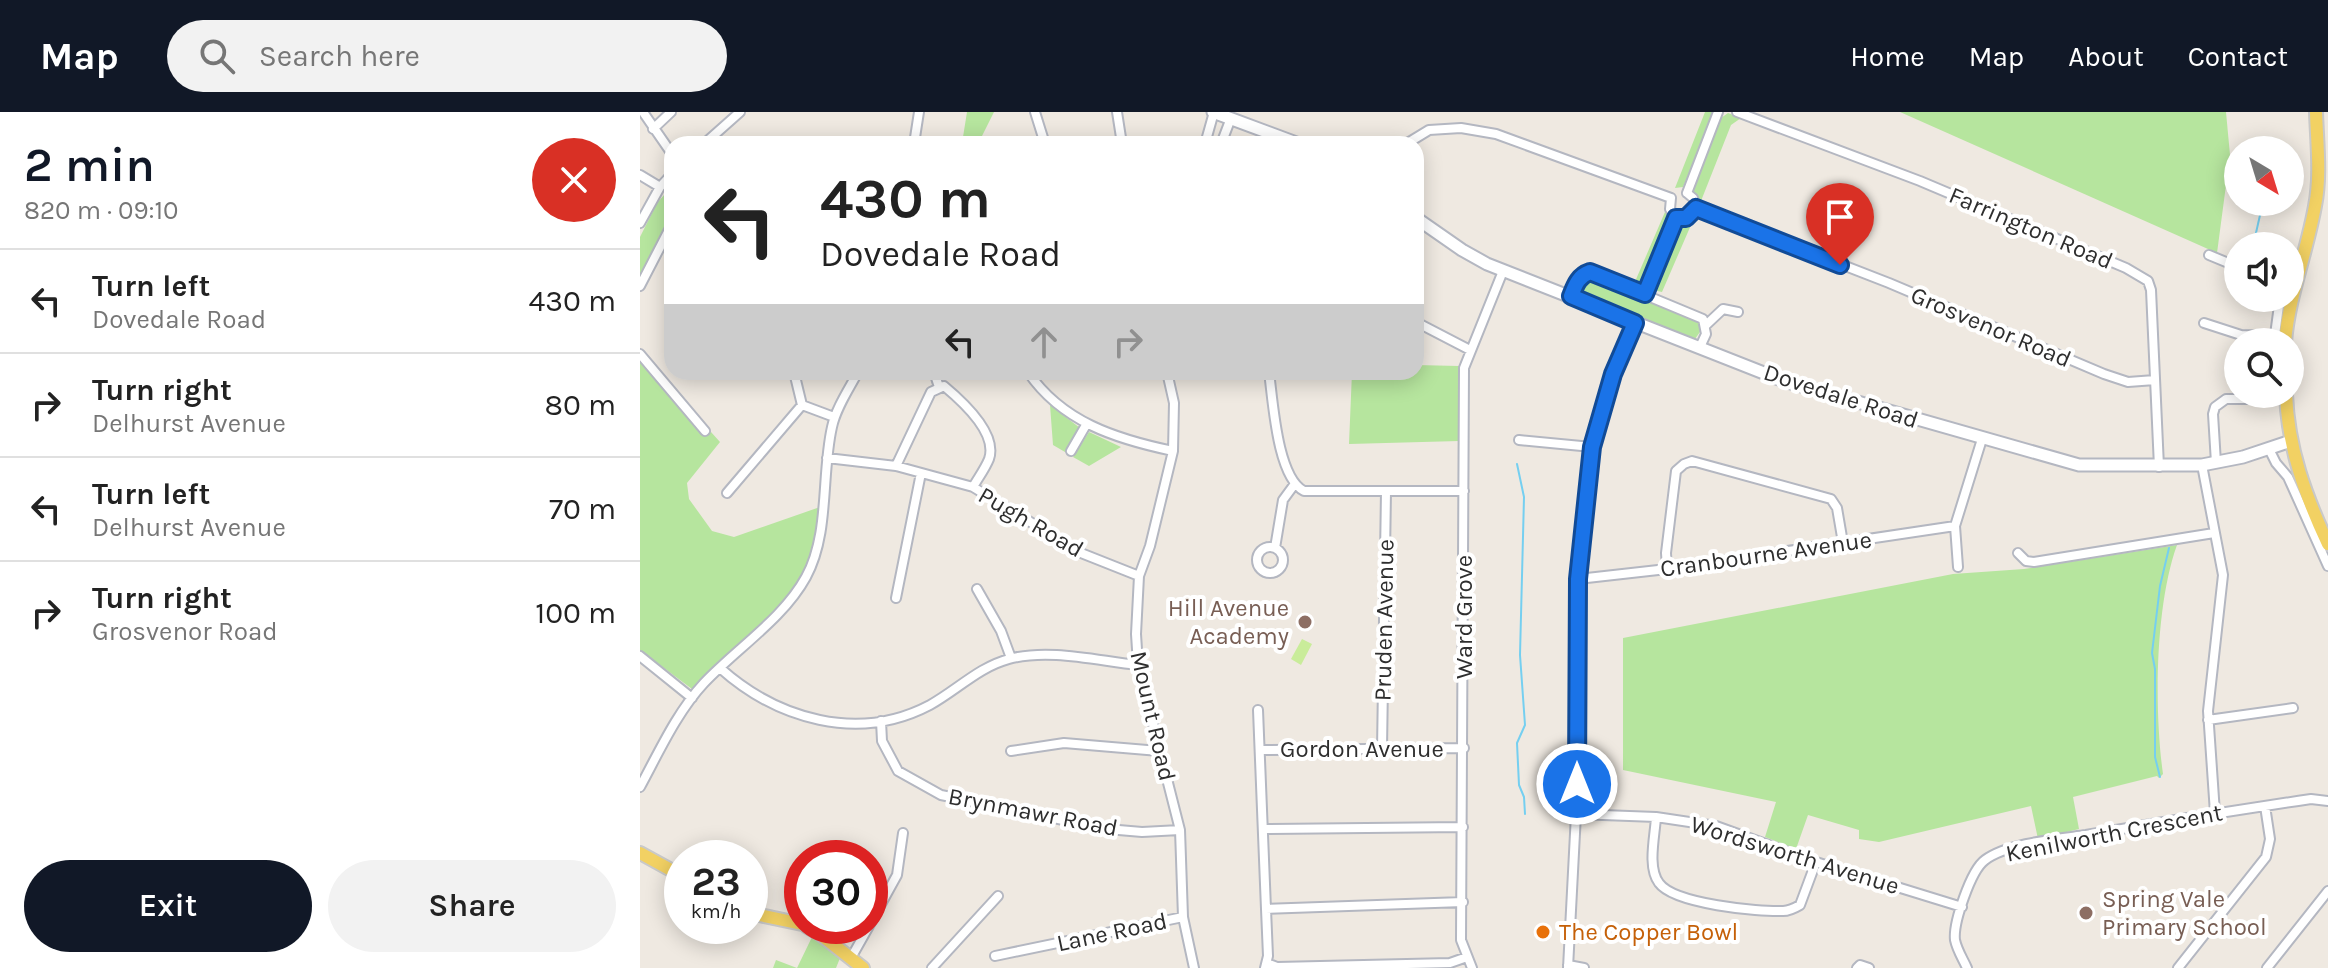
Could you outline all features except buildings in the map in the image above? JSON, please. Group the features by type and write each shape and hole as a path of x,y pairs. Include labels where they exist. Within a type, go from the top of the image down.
{"main road":[{"path":"2283,328 2323,183 2316,112"},
{"path":"2287,408 2291,441 2301,482 2328,544"},
{"path":"640,853 664,866"},
{"path":"833,944 863,968"}],"street":[{"path":"643,112 664,143"},
{"path":"653,129 671,112"},
{"path":"713,136 740,112"},
{"path":"915,136 919,112"},
{"path":"1035,112 1042,136"},
{"path":"1117,112 1121,136"},
{"path":"1207,136 1214,112 1278,136"},
{"path":"1687,193 1718,112"},
{"name":"Farrington Road","path":"1737,112 1906,175 2148,281 2151,290 2159,467"},
{"path":"1224,136 1231,118"},
{"path":"1419,136 1429,130 1461,128 1496,134 1671,198"},
{"path":"640,175 660,187"},
{"path":"640,223 664,183"},
{"path":"1687,193 1693,198 1696,208 1686,218 1676,218 1670,209 1671,198 1687,193"},
{"name":"Grosvenor Road","path":"1696,208 1889,283 2104,374 2128,382 2155,380"},
{"path":"1645,294 1676,218"},
{"name":"Dovedale Road","path":"1424,224 1462,250 1503,271 1784,381 2079,465 2202,465 2291,441"},
{"path":"640,286 664,240"},
{"path":"2209,255 2224,261"},
{"name":"Ward Grove","path":"1472,968 1461,940 1464,368 1503,271"},
{"path":"1571,296 1580,278 1590,272 1698,315 1706,325"},
{"path":"1700,347 1706,325 1721,306 1738,312"},
{"path":"1584,968 1568,966 1576,814 1578,579 1592,447 1613,374 1635,323"},
{"path":"2204,323 2224,329"},
{"path":"1424,326 1470,350"},
{"path":"640,354 705,431"},
{"path":"796,380 802,405"},
{"path":"640,787 692,698 796,592 808,574 818,542 834,417 854,380"},
{"path":"937,380 939,387"},
{"path":"1033,380 1055,404 1086,425 1120,439 1173,451"},
{"name":"Mount Road","path":"1169,380 1174,403 1173,451 1150,546 1139,576 1136,634 1138,665 1180,830 1183,917 1194,968"},
{"path":"1270,380 1287,471 1294,485 1304,491 1464,491"},
{"path":"896,466 931,392 946,387 983,428 988,438 990,457 973,487"},
{"path":"2216,463 2213,414 2215,407 2224,400"},
{"path":"802,405 834,417"},
{"path":"727,493 802,405"},
{"path":"1071,451 1086,425"},
{"path":"1958,567 1955,526 1982,439"},
{"path":"1519,440 1592,447"},
{"path":"2269,449 2288,477 2328,566"},
{"name":"Pugh Road","path":"827,458 896,466 973,487 1081,553 1139,576"},
{"path":"1667,569 1666,553 1675,479 1679,467 1688,462 1706,464 1831,499 1837,508 1843,543"},
{"path":"2202,465 2222,586 2208,720 2215,813"},
{"path":"896,598 921,473"},
{"path":"1275,548 1283,500 1294,485"},
{"name":"Pruden Avenue","path":"1382,749 1386,491"},
{"name":"Cranbourne Avenue","path":"1578,579 1667,569 1955,526"},
{"path":"2018,553 2026,561 2034,562 2214,533"},
{"path":"977,589 1001,631 1011,658"},
{"path":"720,668 764,701 812,719 862,723 912,713 981,671 1011,658 1050,655 1138,665"},
{"path":"640,656 692,698"},
{"path":"2208,720 2293,708"},
{"path":"1258,710 1266,966 1450,963 1467,957"},
{"name":"Brynmawr Road","path":"881,721 882,741 898,771 941,795 1107,829 1142,832 1180,830"},
{"path":"1011,751 1064,743 1159,751"},
{"name":"Gordon Avenue","path":"1260,750 1464,748"},
{"name":"Kenilworth Crescent","path":"1967,968 1955,941 1956,926 1977,869 1994,855 2043,842 2215,813 2311,799 2328,801"},
{"path":"2178,968 2266,857 2270,839 2265,806"},
{"name":"Wordsworth Avenue","path":"1576,814 1656,817 1716,826 1816,862 1962,907"},
{"path":"1656,817 1654,871 1658,882 1675,896 1785,911 1800,905 1816,862"},
{"path":"1263,829 1463,827"},
{"path":"888,891 897,875 903,833"},
{"path":"2267,968 2328,891"},
{"path":"932,968 998,896"},
{"path":"1266,909 1463,902"},
{"name":"Lane Road","path":"995,956 1183,917"},
{"path":"851,958 859,944"},
{"path":"1857,968 1860,965 1869,968"}],"green space":[{"path":"967,112 994,112 982,136 963,136"},
{"path":"1705,112 1715,112 1683,187 1675,188"},
{"path":"1900,112 2226,112 2228,136 2224,136 2224,200 2217,253"},
{"path":"1728,113 1741,118 1731,125 1701,201 1693,192 1693,185 1721,118"},
{"path":"664,195 664,232 640,278 640,237"},
{"path":"1665,212 1673,220 1645,284 1634,284"},
{"path":"1688,221 1691,225 1662,292 1653,290 1651,286 1677,226"},
{"path":"1588,279 1698,320 1702,329 1695,339 1582,296 1580,286"},
{"path":"640,362 702,435 711,432 720,442 687,483 689,499 712,531 734,537 820,507 812,558 797,588 770,619 692,689 640,650"},
{"path":"1424,365 1459,366 1459,441 1349,444 1352,380 1424,380"},
{"path":"1050,405 1080,428 1065,452 1053,445"},
{"path":"1089,432 1121,447 1089,466 1073,457"},
{"path":"2177,545 2164,598 2158,658 2158,720 2163,774 2159,778 2073,797 2079,829 2038,839 2031,806 1879,842 1859,839 1859,830 1808,815 1796,849 1765,837 1776,802 1623,770 1623,638 1953,574 2024,569"},
{"path":"1302,639 1312,644 1301,665 1291,659"},
{"path":"809,944 821,944 840,958 836,968 797,968"},
{"path":"776,960 797,968 773,968"}],"waterway":[{"path":"2256,232 2260,216"},
{"path":"1517,464 1524,497 1520,655 1525,725 1517,743 1519,785 1524,797 1525,814"},
{"path":"2160,777 2155,757 2155,669 2152,653 2160,586 2169,548"}],"place":[{"name":"Hill Avenue Academy","path":"1305,622"},
{"name":"Spring Vale Primary School","path":"2086,913"},
{"name":"The Copper Bowl","path":"1543,932"}],"route":[{"path":"1577,784 1578,579 1592,447 1613,374 1635,323 1571,296 1576,283 1590,272 1645,294 1676,218 1686,218 1696,208 1840,265"}]}
